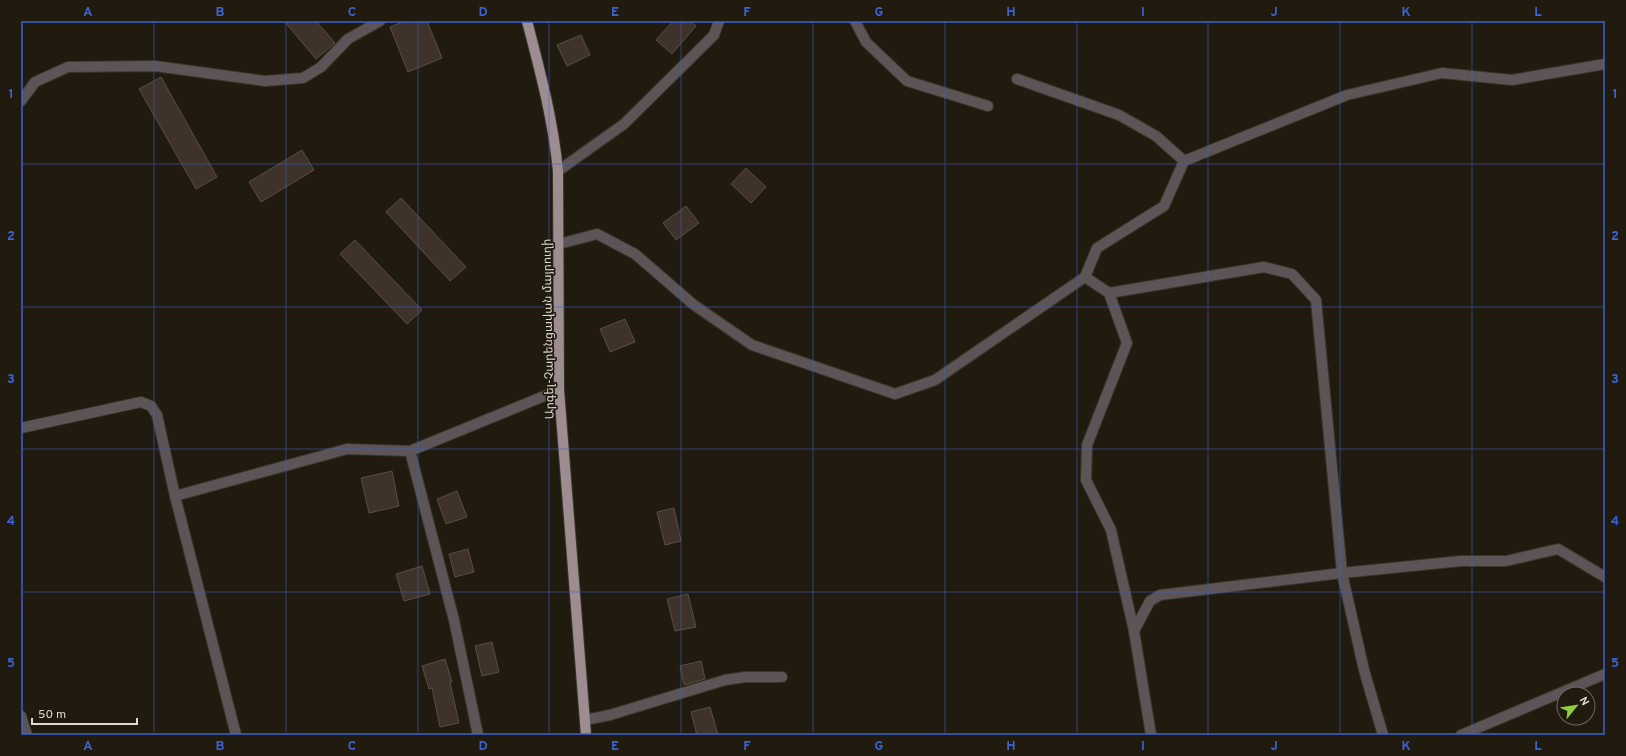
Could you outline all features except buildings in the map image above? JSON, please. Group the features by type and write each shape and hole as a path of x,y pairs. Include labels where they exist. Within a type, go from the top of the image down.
{"main road":[{"name":"Արգել-Չարենցավան մայրուղի","path":"527,21 543,81 554,135 558,171 559,390 586,735"}],"street":[{"path":"21,101 35,82 68,67 154,66 265,81 303,78 321,67 348,39 380,21"},
{"path":"558,171 624,124 714,35 719,21"},
{"path":"855,21 866,42 907,82 988,106"},
{"path":"559,244 597,234 635,254 694,305 752,345 895,394 935,380 1085,277 1097,248 1164,206 1184,161 1347,95 1442,72 1512,80 1605,64"},
{"path":"1017,79 1119,116 1156,136 1184,161"},
{"path":"1109,293 1264,267 1292,274 1316,300 1342,573 1364,670 1383,735"},
{"path":"1085,277 1109,293 1127,343 1087,445 1086,480 1110,530 1134,631 1151,735"},
{"path":"175,496 347,449 410,451 559,390"},
{"path":"21,428 141,402 151,406 158,415 175,496 236,735"},
{"path":"410,451 454,620 478,735"},
{"path":"1134,631 1150,601 1160,595 1342,573 1461,561 1506,561 1558,549 1605,577"},
{"path":"1461,735 1605,674"},
{"path":"585,720 610,715 725,680 745,677 782,677"},
{"path":"21,716 27,735"}]}
